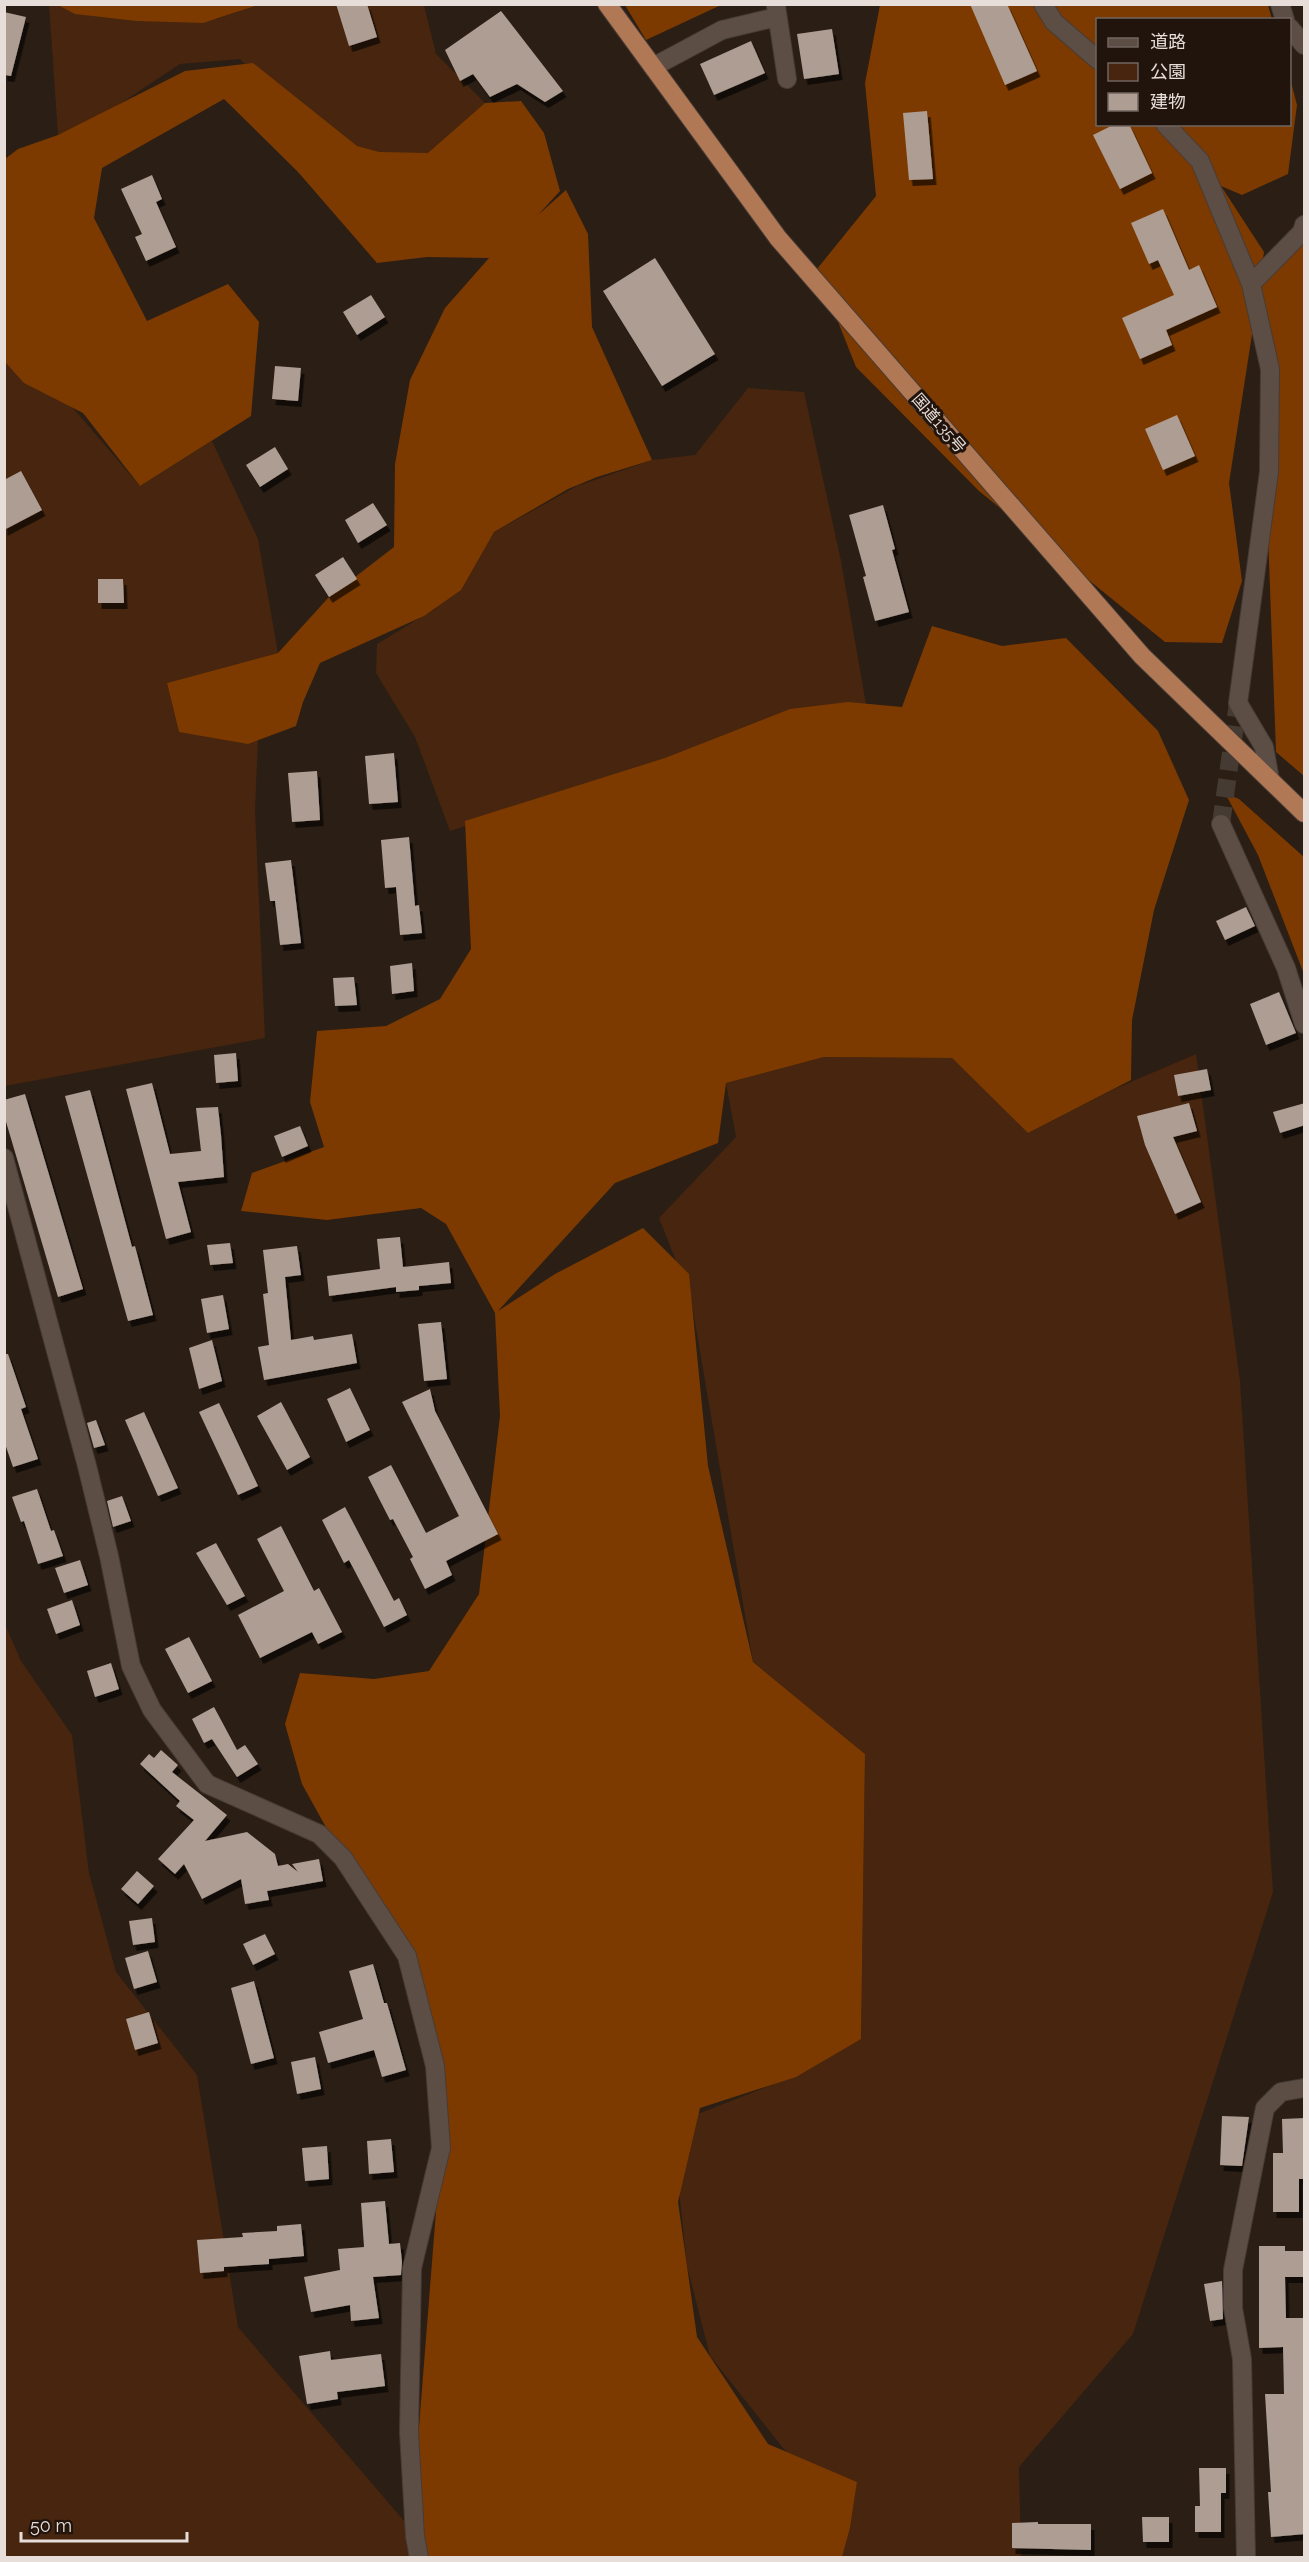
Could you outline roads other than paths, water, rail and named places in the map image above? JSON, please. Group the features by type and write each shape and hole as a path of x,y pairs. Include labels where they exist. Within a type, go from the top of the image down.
{"highway":[{"name":"国道135号","path":"607,4 778,238 1142,656 1305,813"}],"street":[{"path":"1044,4 1054,22 1096,58"},
{"path":"653,68 722,30 777,11 787,79"},
{"path":"1291,29 1305,45"},
{"path":"1167,126 1200,161 1251,284 1270,369 1269,472 1238,703 1264,747 1270,780"},
{"path":"1251,284 1302,232 1305,225"},
{"path":"1221,824 1286,968 1305,1024"},
{"path":"4,1158 87,1466 109,1556 131,1666 152,1710 207,1784 319,1834 343,1858 407,1956 435,2066 441,2148 412,2268 409,2432 415,2536 419,2558"},
{"path":"1245,2558 1242,2358 1233,2308 1233,2270 1265,2108 1281,2092 1305,2088"}],"tunnel":[{"path":"1221,824 1238,703"}]}
